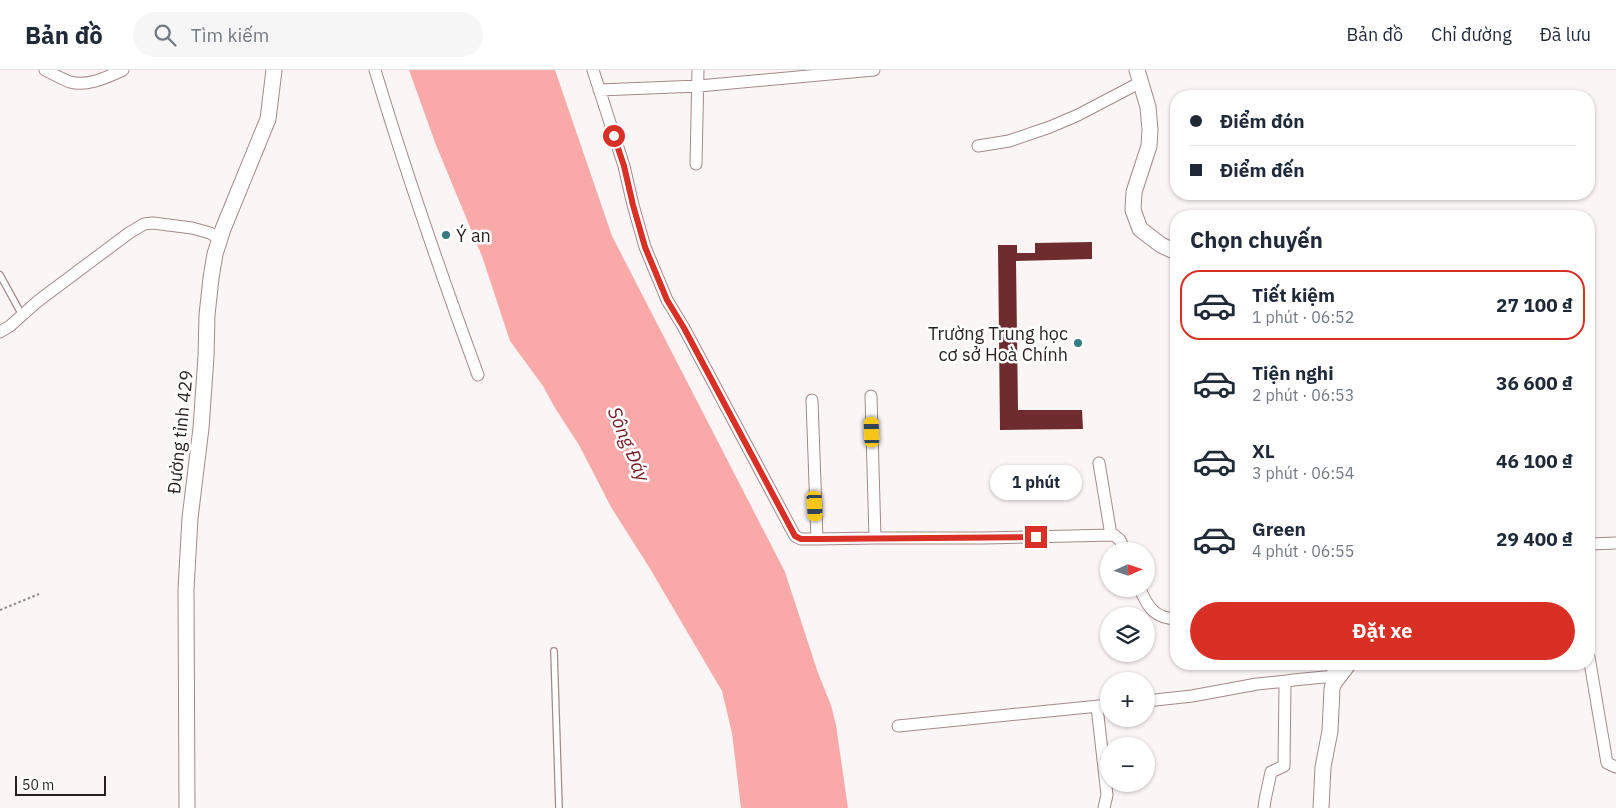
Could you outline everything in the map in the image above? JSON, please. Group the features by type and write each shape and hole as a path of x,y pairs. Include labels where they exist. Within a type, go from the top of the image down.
{"main road":[{"name":"Đường tỉnh 429","path":"187,808 186,589 190,518 201,428 207,315 211,278 220,239 268,119 274,70"},
{"path":"1139,76 1148,107 1149,146 1134,192 1133,210 1140,229 1161,245 1170,249"},
{"path":"1321,808 1323,767 1330,731 1334,676"}],"street":[{"path":"46,70 64,80 79,83 99,80 123,70"},
{"path":"375,70 424,224 478,375"},
{"path":"593,70 624,166 645,247 667,300 684,328 793,533 798,538 984,538 1114,535 1121,542"},
{"path":"696,164 698,70"},
{"path":"599,90 699,86 874,70"},
{"path":"978,146 1009,142 1078,115 1139,76"},
{"path":"0,332 38,301 144,224 153,223 192,228 220,239"},
{"path":"871,396 875,538"},
{"path":"812,400 817,539"},
{"path":"1099,463 1111,535"},
{"path":"1595,544 1616,543"},
{"path":"1144,598 1155,614 1170,619"},
{"path":"1591,670 1607,763 1616,767"},
{"path":"1155,700 1192,696 1257,684 1334,676"},
{"path":"1264,808 1271,772 1284,766 1285,685 1287,681"},
{"path":"898,726 1100,706"},
{"path":"1104,727 1107,795 1104,808"}],"lane":[{"path":"0,275 22,315"},
{"path":"554,651 559,808"}],"path":[{"path":"0,610 39,594"}],"water":[{"name":"Sông Đáy","path":"409,70 555,70 612,236 785,572 818,673 831,705 836,725 848,808 741,808 732,733 722,691 649,567 611,507 579,445 543,386 510,341 482,256 436,145"}],"building":[{"path":"1092,242 1092,259 1016,261 1018,410 1082,410 1083,429 1000,430 998,245 1017,245 1017,253 1035,253 1035,243"}],"place":[{"name":"Ý an","path":"446,235"},
{"name":"Trường Trung học cơ sở Hoà Chính","path":"1078,343"}],"route":[{"path":"614,136 624,166 645,247 667,300 684,328 795,536 801,539 1036,537"}]}
